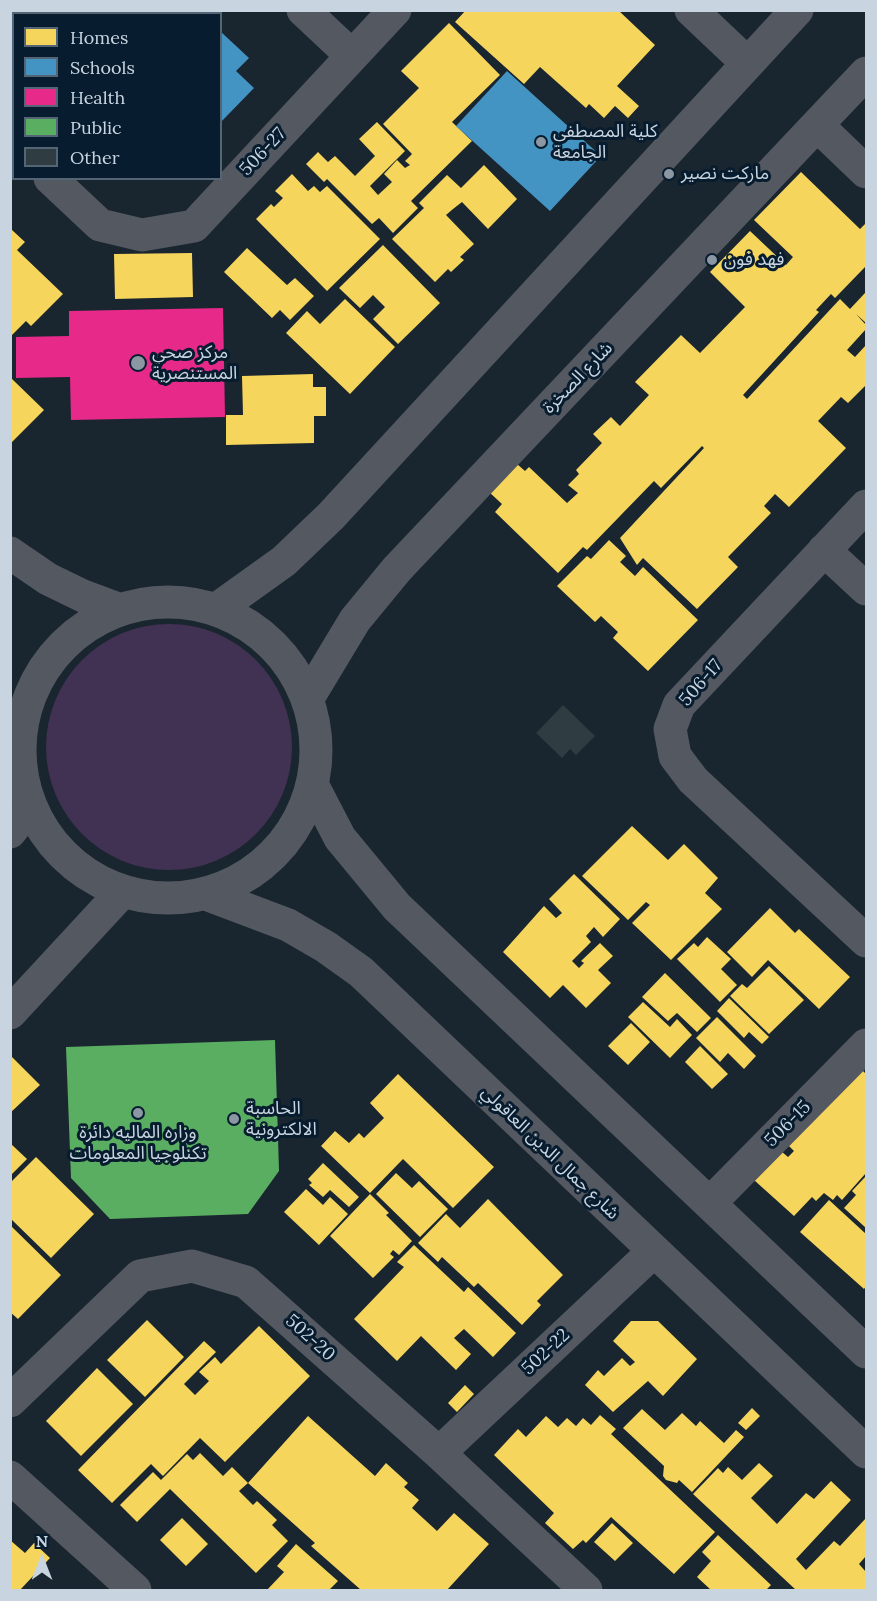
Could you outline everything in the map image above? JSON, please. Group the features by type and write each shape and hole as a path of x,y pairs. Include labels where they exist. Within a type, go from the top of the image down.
{"street":[{"path":"303,10 352,56"},
{"name":"506-27","path":"52,180 100,225 142,235 194,226 394,10"},
{"path":"692,10 747,63"},
{"path":"217,609 284,561 331,516 797,10"},
{"name":"شارع الصخرة","path":"308,698 355,620 398,569 867,73"},
{"path":"818,126 867,172"},
{"name":"506-17","path":"867,506 679,705 670,729 675,756 693,780 867,941"},
{"path":"824,550 867,589"},
{"path":"10,554 48,579 82,596 118,609"},
{"path":"168,601 217,609 256,630 287,660 308,698 318,742 313,786 298,824 274,855 243,879 206,894 164,899 122,892 83,873 52,843 20,819 21,776 18,744 23,712 37,678 58,649 86,626 118,609 168,601"},
{"path":"10,681 23,712"},
{"path":"313,786 340,837 397,907 867,1352"},
{"path":"10,1013 122,892"},
{"name":"شارع جمال الدين العاقولي","path":"206,894 248,907 288,925 326,947 361,972 867,1452"},
{"name":"506-15","path":"710,1203 867,1046"},
{"name":"502-22","path":"439,1453 654,1251"},
{"name":"502-20","path":"10,1401 140,1276 192,1266 246,1282 439,1453 586,1590"},
{"path":"10,1477 135,1590"}],"shaded area":[{"path":"169,624 193,626 216,633 227,638 256,660 278,689 283,700 290,723 292,747 290,771 283,794 278,805 256,834 227,856 216,861 193,868 169,870 145,868 122,861 111,856 82,834 60,805 55,794 48,771 46,747 48,723 55,700 60,689 82,660 111,638 122,633 145,626"}],"building: Homes":[{"path":"466,10 618,10 655,45 617,86 639,106 628,118 615,106 604,118 589,104 586,108 540,67 524,84 455,22"},
{"path":"449,23 500,75 452,122 472,141 411,201 418,208 393,233 379,218 372,224 327,179 324,182 306,164 318,152 328,162 335,156 355,176 375,156 359,139 377,122 405,151 370,186 378,195 392,182 384,174 397,160 405,168 410,165 405,161 412,154 383,124 419,88 401,71"},
{"path":"484,165 517,199 488,229 462,202 446,215 474,244 460,257 464,260 451,272 448,269 435,282 392,239 424,208 419,203 447,175 461,188"},
{"path":"801,172 860,229 866,223 866,266 835,298 831,294 816,310 819,312 743,395 747,399 840,299 850,309 865,293 866,323 856,314 866,325 866,329 847,350 855,357 866,345 866,385 848,403 841,397 818,421 846,448 789,507 775,494 764,506 771,513 728,557 738,567 697,609 643,558 637,565 620,538 704,448 702,446 661,488 654,481 587,550 583,547 558,573 495,512 502,504 489,492 517,464 525,471 529,467 567,503 578,493 568,485 579,474 576,470 602,443 593,434 611,417 620,426 649,395 635,382 681,335 700,353 745,307 710,272 750,231 786,265 793,257 754,220"},
{"path":"292,174 308,191 314,186 320,192 327,186 380,239 327,291 256,219 271,204 274,207 283,198 275,191"},
{"path":"12,230 25,242 17,250 63,294 31,326 26,321 10,337"},
{"path":"383,245 440,303 398,344 373,319 385,307 373,295 360,308 339,288"},
{"path":"247,248 287,285 295,278 314,296 290,320 280,310 272,318 224,272"},
{"path":"192,253 193,297 115,299 114,254"},
{"path":"345,299 395,347 350,394 286,333 307,311 320,324"},
{"path":"313,374 313,387 326,387 326,416 314,416 314,443 226,445 226,415 243,415 242,376"},
{"path":"10,377 44,410 10,444"},
{"path":"609,540 626,556 620,562 635,576 643,567 698,620 648,671 613,638 618,632 601,616 595,622 557,586 587,556 591,559"},
{"path":"632,826 668,860 684,844 718,878 705,893 722,909 671,960 632,923 650,905 646,902 628,920 582,876"},
{"path":"574,874 620,919 603,937 594,927 586,936 591,942 572,961 579,968 584,963 581,961 600,943 613,956 598,970 611,983 586,1008 563,985 550,998 503,952 544,906 556,918 562,913 549,899"},
{"path":"770,908 795,933 799,929 850,977 819,1009 768,960 752,977 727,952"},
{"path":"707,937 731,959 721,969 737,985 720,1002 677,959 694,943 698,947"},
{"path":"769,966 804,1000 769,1034 730,996 742,984 747,988"},
{"path":"665,973 711,1018 697,1032 677,1013 668,1021 642,997"},
{"path":"729,998 769,1037 762,1044 749,1032 744,1038 717,1011"},
{"path":"643,1002 670,1027 677,1019 692,1035 670,1058 628,1017"},
{"path":"717,1017 756,1056 744,1069 728,1053 720,1062 696,1038"},
{"path":"631,1023 650,1042 628,1065 608,1046"},
{"path":"700,1046 728,1074 712,1089 685,1062"},
{"path":"10,1055 40,1085 10,1113"},
{"path":"858,1066 866,1074 866,1173 842,1200 837,1195 833,1200 824,1193 816,1201 812,1197 794,1216 754,1180 781,1151 788,1157 794,1151 787,1144"},
{"path":"398,1074 494,1167 453,1208 403,1159 370,1193 321,1146 335,1131 349,1143 359,1133 364,1138 384,1118 370,1103"},
{"path":"10,1143 27,1159 10,1176"},
{"path":"36,1157 94,1214 51,1258 10,1218 10,1183"},
{"path":"323,1163 359,1197 349,1207 330,1190 323,1197 309,1185 312,1183 308,1179"},
{"path":"396,1173 412,1188 419,1181 448,1209 420,1237 376,1194"},
{"path":"866,1176 866,1228 844,1208 856,1195 852,1191"},
{"path":"306,1189 323,1205 330,1197 348,1214 319,1245 284,1212"},
{"path":"370,1194 389,1213 386,1215 412,1241 399,1255 393,1250 390,1254 394,1257 373,1278 330,1236"},
{"path":"488,1199 563,1275 537,1301 541,1305 522,1325 478,1283 474,1287 442,1257 438,1262 418,1243 446,1214 460,1228"},
{"path":"829,1200 866,1234 866,1286 864,1289 800,1232"},
{"path":"10,1225 61,1275 18,1319 10,1312"},
{"path":"414,1245 464,1292 468,1287 516,1333 493,1357 464,1329 454,1338 471,1354 456,1370 421,1336 397,1361 354,1319 404,1267 397,1262"},
{"path":"147,1320 184,1357 145,1397 107,1360"},
{"path":"631,1321 658,1321 697,1359 663,1396 648,1381 613,1412 585,1385 598,1370 604,1376 622,1358 630,1366 635,1362 613,1341"},
{"path":"259,1326 310,1376 225,1462 200,1438 163,1476 151,1464 112,1503 78,1470 204,1341 216,1352 184,1384 195,1395 209,1381 199,1372 215,1357 221,1364"},
{"path":"97,1368 133,1404 81,1456 46,1421"},
{"path":"465,1385 474,1394 457,1412 448,1403"},
{"path":"752,1408 760,1416 746,1430 738,1423"},
{"path":"642,1409 665,1430 682,1413 696,1426 700,1421 724,1443 736,1430 744,1437 692,1492 679,1480 677,1483 666,1480 663,1476 664,1466 623,1428"},
{"path":"600,1415 616,1429 611,1434 715,1532 674,1574 611,1517 586,1543 583,1540 573,1549 545,1523 554,1513 494,1455 518,1429 526,1437 546,1416 558,1427 567,1418 576,1426 583,1418 591,1425"},
{"path":"308,1416 375,1476 386,1463 408,1483 404,1487 419,1500 412,1508 437,1531 454,1513 489,1544 447,1590 361,1590 311,1546 315,1543 248,1483"},
{"path":"200,1453 223,1476 232,1467 248,1483 239,1491 253,1505 257,1501 277,1520 272,1525 288,1541 256,1573 170,1489 137,1522 120,1505 153,1472 161,1480 187,1454 193,1460"},
{"path":"759,1463 773,1476 751,1498 777,1524 806,1493 814,1499 831,1481 851,1500 796,1559 806,1570 834,1541 840,1546 866,1518 866,1556 859,1564 866,1572 866,1590 796,1590 693,1494 718,1468 723,1473 728,1467 742,1480"},
{"path":"182,1518 208,1544 186,1566 160,1540"},
{"path":"612,1523 633,1543 615,1561 594,1542"},
{"path":"718,1535 771,1585 766,1590 711,1590 697,1577 711,1561 702,1552"},
{"path":"10,1540 25,1553 34,1543 50,1558 20,1590 10,1590"},
{"path":"296,1544 338,1581 329,1590 267,1590 284,1572 277,1566"}],"building: Schools":[{"path":"121,10 199,10 200,12 120,12"},
{"path":"222,33 249,58 236,71 254,88 222,121"},
{"path":"507,71 601,156 550,211 456,126"}],"building: Health":[{"path":"223,308 225,417 71,420 70,377 16,378 16,337 69,336 69,311"}],"building: Public":[{"path":"275,1040 279,1171 248,1214 110,1219 71,1178 66,1047"}],"building: Other":[{"path":"563,705 595,736 576,755 570,749 562,758 536,733"}],"place":[{"name":"كلية المصطفى الجامعة","path":"541,142"},
{"name":"ماركت نصير","path":"669,174"},
{"name":"فهد فون","path":"712,260"},
{"name":"مركز صحي المستنصرية","path":"138,363"},
{"name":"وزاره الماليه دائرة تكنلوجيا المعلومات","path":"138,1113"},
{"name":"الحاسبة الالكترونية","path":"234,1119"}]}
